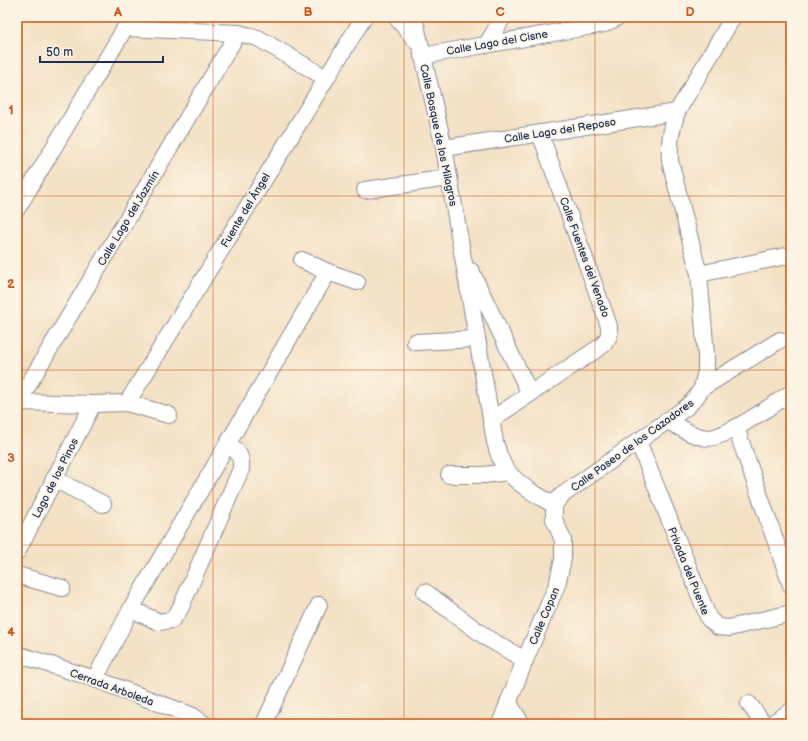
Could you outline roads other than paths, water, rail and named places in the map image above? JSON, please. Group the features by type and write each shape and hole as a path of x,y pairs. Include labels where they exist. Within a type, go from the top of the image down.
{"street":[{"name":"Fuente del Ángel","path":"127,403 364,17"},
{"path":"396,17 421,50"},
{"name":"Calle Bosque de los Milagros","path":"414,17 444,148 495,442 500,458 508,472"},
{"path":"487,44 503,17"},
{"name":"Calle Lago del Cisne","path":"421,50 487,44 604,24 618,17"},
{"name":"Calle Paseo de los Cazadores","path":"554,505 561,496 688,406 702,388 706,371 706,355 699,274 670,161 669,143 677,112 733,17"},
{"path":"17,209 128,22 238,33 258,38 326,78"},
{"name":"Calle Lago del Jazmín","path":"18,402 238,33"},
{"name":"Calle Lago del Reposo","path":"444,148 677,112"},
{"name":"Calle Fuentes del Venado","path":"491,420 603,345 609,336 609,326 540,133"},
{"path":"365,190 449,178"},
{"name":"Calle Bosque de los Milagros","path":"463,253 530,394"},
{"path":"699,274 791,255"},
{"path":"302,260 328,272 357,282"},
{"path":"95,679 131,609 328,272"},
{"path":"415,342 477,339"},
{"path":"702,388 780,340"},
{"path":"668,421 687,432 710,438 736,428 791,393"},
{"path":"18,402 92,404 127,403 169,415"},
{"name":"Lago de los Pinos","path":"17,552 92,404"},
{"path":"736,428 791,584"},
{"name":"Privada del Puente","path":"638,441 708,619 718,627 729,628 791,613"},
{"path":"131,609 159,622 172,620 180,609 241,469 242,460 238,452 228,443"},
{"path":"449,475 484,475 508,472 530,490 554,505"},
{"path":"54,479 103,504"},
{"name":"Calle Copan","path":"500,724 557,585 563,559 563,540 554,519 554,505"},
{"path":"17,575 62,588"},
{"path":"425,592 487,638 525,660"},
{"path":"264,724 319,605"},
{"name":"Cerrada Arboleda","path":"17,654 95,679 193,716 204,724"},
{"path":"508,702 522,724"},
{"path":"749,704 764,724"},
{"path":"771,724 791,710"}]}
